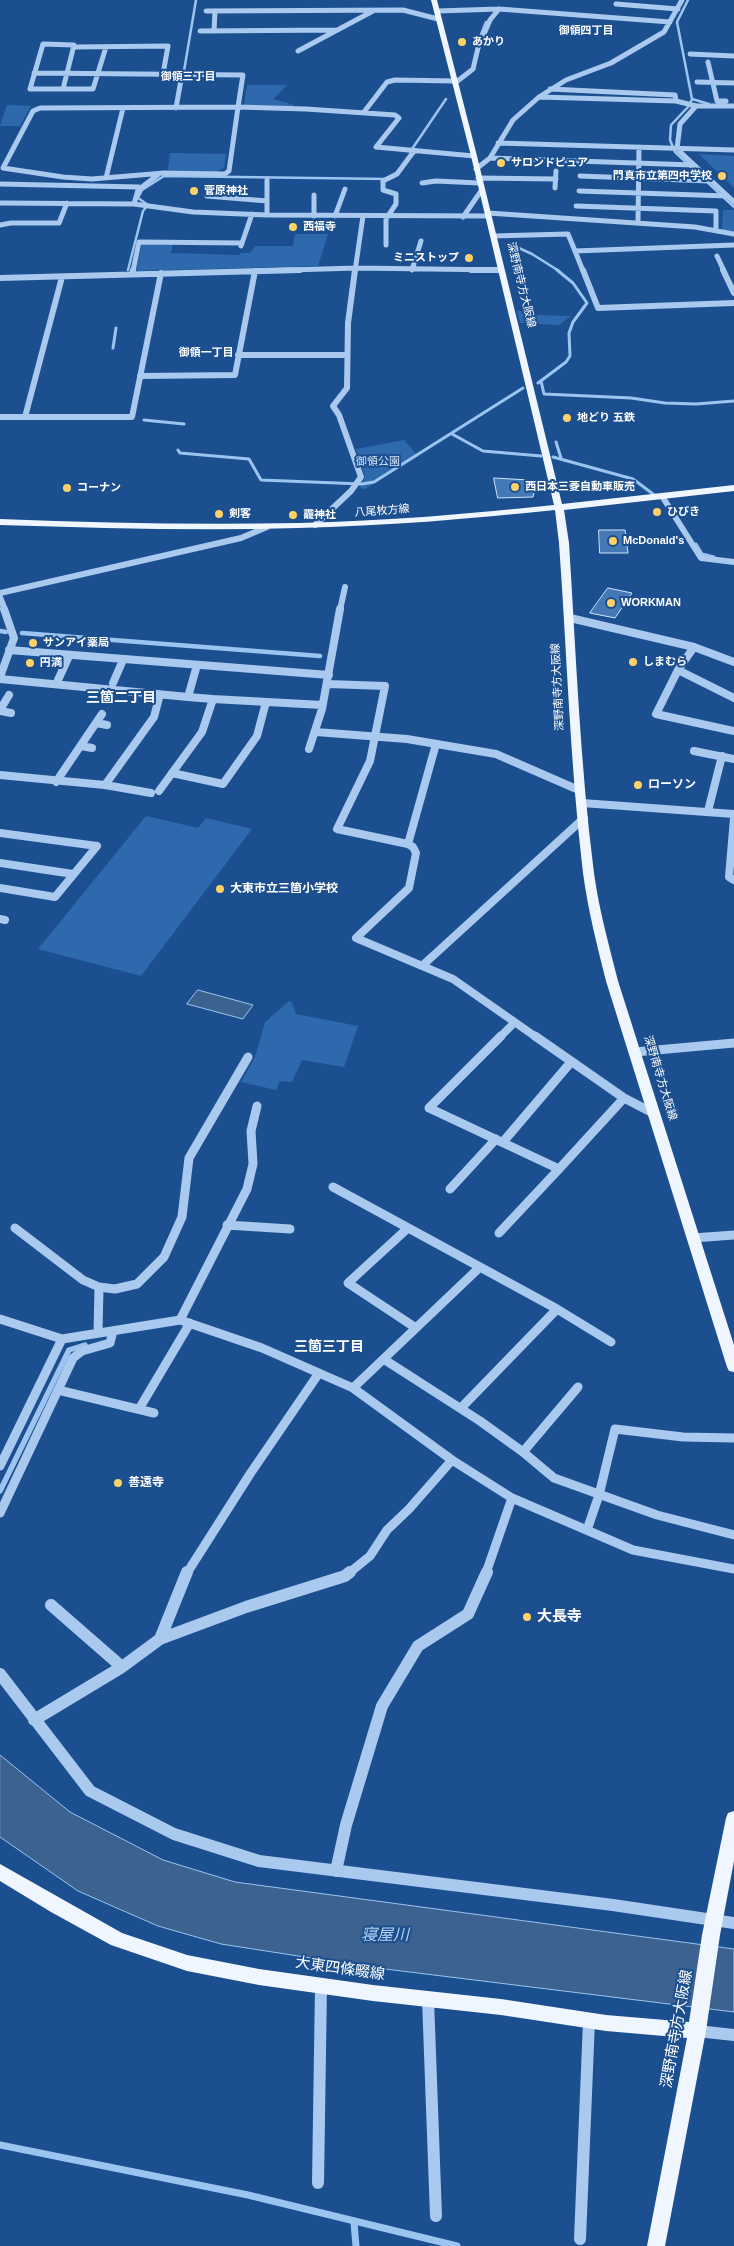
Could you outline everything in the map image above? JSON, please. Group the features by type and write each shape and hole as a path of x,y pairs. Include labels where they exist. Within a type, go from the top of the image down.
{"main road":[{"name":"深野南寺方大阪線","path":"434,0 474,156 559,509 564,543 570,618 582,803 598,925 612,981 734,1367"},
{"name":"八尾枚方線","path":"0,522 159,527 315,525 559,509 734,488"},
{"name":"深野南寺方大阪線","path":"656,2246 697,2031 712,1928 734,1818"},
{"name":"大東四條畷線","path":"0,1872 57,1907 117,1939 187,1963 259,1977 321,1986 501,2007 589,2020 697,2031"}],"street":[{"path":"462,217 490,158 513,120 550,89 566,80 611,63 664,32 682,0"},
{"path":"616,4 678,8"},
{"path":"364,112 386,82 395,80 454,82 473,70 478,48 490,20 499,9"},
{"path":"206,11 403,10 437,15 499,9 670,22"},
{"path":"298,51 376,10"},
{"path":"214,11 214,31"},
{"path":"200,31 338,30"},
{"path":"106,47 93,89 30,89 43,44 70,44 75,47 168,46 163,74"},
{"path":"63,89 75,47"},
{"path":"690,54 734,56"},
{"path":"708,62 717,101 734,101"},
{"path":"34,73 243,75 238,108 229,171 225,174 159,174 106,178 62,177 3,168 33,111 40,108 238,108 364,112 394,115 399,118 376,146 474,156"},
{"path":"176,108 182,74"},
{"path":"697,82 734,83"},
{"path":"550,89 675,95 676,101"},
{"path":"540,98 676,101 696,106 734,106"},
{"path":"696,106 679,122 676,132 677,148 734,202"},
{"path":"106,178 123,108"},
{"path":"498,143 734,150"},
{"path":"638,223 639,147"},
{"path":"386,245 387,216 396,206 397,199 396,194 383,190 383,181 397,174 414,151"},
{"path":"490,158 693,165"},
{"path":"555,188 556,172"},
{"path":"134,204 134,198 139,187 159,174"},
{"path":"580,176 710,181"},
{"path":"422,183 436,181 556,179"},
{"path":"267,180 268,215"},
{"path":"0,184 139,187"},
{"path":"335,216 345,189"},
{"path":"579,191 727,196"},
{"path":"314,195 314,216"},
{"path":"207,196 267,201"},
{"path":"0,203 134,204 194,212 268,215 462,217 488,215 638,223 716,230 734,234"},
{"path":"0,225 11,223 59,223 67,203"},
{"path":"576,206 716,211 716,230"},
{"path":"132,274 139,242 242,245 252,214"},
{"path":"315,525 351,491 361,477 333,406 347,388 348,323 363,216"},
{"path":"493,236 568,234 598,308 734,303"},
{"path":"412,270 421,241"},
{"path":"575,251 734,245"},
{"path":"717,256 734,294"},
{"path":"0,278 357,268 501,270"},
{"path":"140,376 235,375 255,271"},
{"path":"0,417 132,417 161,273"},
{"path":"25,417 62,277"},
{"path":"238,355 347,355"},
{"path":"662,496 701,558 734,562"},
{"path":"0,593 241,538 267,527"},
{"path":"309,750 316,732 328,684 345,587"},
{"path":"0,598 14,638 0,678 213,699 322,705"},
{"path":"570,618 694,647 734,662"},
{"path":"694,647 678,670 656,714 734,731"},
{"path":"9,650 329,675"},
{"path":"58,680 69,656"},
{"path":"113,683 123,660"},
{"path":"188,696 197,665"},
{"path":"678,670 734,698"},
{"path":"328,684 385,686 370,761 337,829 408,844 413,847 416,853 409,888 356,938 453,979 624,1098 655,1114"},
{"path":"105,785 154,717 160,694"},
{"path":"9,695 0,711 11,713"},
{"path":"159,791 202,732 213,699"},
{"path":"172,773 223,784 257,736 266,702"},
{"path":"56,782 102,714"},
{"path":"96,723 107,725"},
{"path":"316,732 374,738 407,739 496,754 581,792"},
{"path":"408,844 436,744"},
{"path":"81,746 92,748"},
{"path":"694,751 734,759"},
{"path":"708,811 722,756"},
{"path":"0,775 56,782 105,785 151,792"},
{"path":"582,803 708,811 734,816 729,877 734,880"},
{"path":"422,965 584,818"},
{"path":"0,834 97,846 55,897 0,888"},
{"path":"0,863 73,874"},
{"path":"514,1023 429,1108 559,1169"},
{"path":"635,1052 734,1043"},
{"path":"15,1228 82,1280 99,1287 115,1289 137,1284 164,1257 182,1217 189,1158 248,1056"},
{"path":"450,1189 500,1141 571,1062"},
{"path":"499,1233 624,1098"},
{"path":"139,1409 185,1322 227,1225 247,1189 253,1164 251,1131 258,1106"},
{"path":"332,1187 557,1309 611,1342"},
{"path":"227,1225 290,1229"},
{"path":"408,1228 348,1284 416,1328"},
{"path":"693,1238 734,1234"},
{"path":"353,1388 385,1360 480,1267"},
{"path":"98,1333 99,1287"},
{"path":"461,1408 557,1309"},
{"path":"0,1319 62,1339 185,1322 262,1348 353,1388 452,1460 512,1498 633,1550 734,1569"},
{"path":"0,1514 73,1358 82,1352 110,1343 113,1331"},
{"path":"0,1466 62,1339"},
{"path":"385,1360 461,1408 524,1452 554,1478 658,1515 734,1535"},
{"path":"160,1639 186,1574 319,1373"},
{"path":"524,1452 578,1387"},
{"path":"58,1390 154,1413"},
{"path":"587,1530 599,1495 615,1429 683,1437 734,1438"},
{"path":"34,1720 122,1667 160,1639 246,1607 345,1576 370,1556 387,1530 409,1509 452,1460"},
{"path":"336,1871 346,1825 382,1706 418,1646 468,1614 491,1562 512,1498"},
{"path":"51,1605 122,1667"},
{"path":"0,1674 90,1791 116,1806 174,1834 259,1861 613,1905 712,1928 734,1923"},
{"path":"318,2183 321,1986"},
{"path":"428,1999 436,2216"},
{"path":"580,2239 589,2020"},
{"path":"697,2031 734,2035"}],"green space":[{"path":"247,85 287,85 273,99 294,105 293,107 244,105"},
{"path":"7,105 31,106 20,126 0,126"},
{"path":"170,153 226,154 224,168 215,172 168,170"},
{"path":"699,154 734,156 734,188"},
{"path":"723,210 734,210 734,231 722,230"},
{"path":"295,234 328,234 318,266 136,271 142,244 173,244 171,253 239,255 240,253 250,253 255,246 293,246"},
{"path":"517,311 530,311 531,315 571,316 559,325 520,323"},
{"name":"御領公園","path":"404,440 418,456 365,489 360,488 365,477 356,449"},
{"path":"146,816 198,828 206,818 252,829 141,976 38,949"},
{"path":"289,1001 292,1003 296,1014 358,1026 344,1067 302,1060 292,1082 280,1081 276,1090 241,1082 255,1057 265,1022"}],"water":[{"path":"198,990 253,1005 243,1019 187,1004"},
{"name":"寝屋川","path":"0,1755 70,1812 163,1860 235,1882 734,1949 734,2012 369,1967 221,1944 158,1926 78,1891 0,1837"}],"building":[{"name":"西日本三菱自動車販売","path":"494,478 529,480 535,489 533,497 498,498"},
{"name":"McDonald's","path":"599,530 625,530 628,553 600,553"},
{"name":"WORKMAN","path":"608,588 632,593 615,618 590,613"}],"waterway":[{"path":"184,71 196,0"},
{"path":"688,0 677,22 692,99"},
{"path":"478,42 486,22"},
{"path":"410,152 446,99"},
{"path":"692,99 709,104"},
{"path":"692,99 689,106 671,125 670,140 675,152 734,207"},
{"path":"128,270 143,211 148,205 138,198 142,190 164,176 387,179"},
{"path":"510,244 532,254 559,271"},
{"path":"538,383 566,362 570,356 569,333 573,322 587,303 573,283 557,270"},
{"path":"113,348 116,328"},
{"path":"541,381 544,394 631,398 665,403 696,404 734,401"},
{"path":"178,450 180,453 249,459 261,480 362,484 374,482 523,388"},
{"path":"144,420 184,424"},
{"path":"452,434 483,451 541,456"},
{"path":"556,442 561,458"},
{"path":"553,457 633,479 657,497"},
{"path":"696,544 702,554 714,557"},
{"path":"0,631 6,632"},
{"path":"22,633 320,656"},
{"path":"0,1491 69,1350 85,1345"},
{"path":"0,2145 248,2195 457,2246"},
{"path":"354,2223 356,2246"}],"place":[{"name":"あかり","path":"462,42"},
{"name":"サロンドピュア","path":"501,163"},
{"name":"門真市立第四中学校","path":"722,176"},
{"name":"菅原神社","path":"194,191"},
{"name":"西福寺","path":"293,227"},
{"name":"ミニストップ","path":"469,258"},
{"name":"地どり 五鉄","path":"567,418"},
{"name":"西日本三菱自動車販売","path":"515,487"},
{"name":"コーナン","path":"67,488"},
{"name":"ひびき","path":"657,512"},
{"name":"剣客","path":"219,514"},
{"name":"龗神社","path":"293,515"},
{"name":"McDonald's","path":"613,541"},
{"name":"WORKMAN","path":"611,603"},
{"name":"サンアイ薬局","path":"33,643"},
{"name":"しまむら","path":"633,662"},
{"name":"円満","path":"30,663"},
{"name":"ローソン","path":"638,785"},
{"name":"大東市立三箇小学校","path":"220,889"},
{"name":"善遠寺","path":"118,1483"},
{"name":"大長寺","path":"527,1617"}],"district":[{"name":"御領四丁目","path":"586,31"},
{"name":"御領三丁目","path":"188,77"},
{"name":"御領一丁目","path":"206,353"},
{"name":"三箇二丁目","path":"121,698"},
{"name":"三箇三丁目","path":"329,1347"}]}
